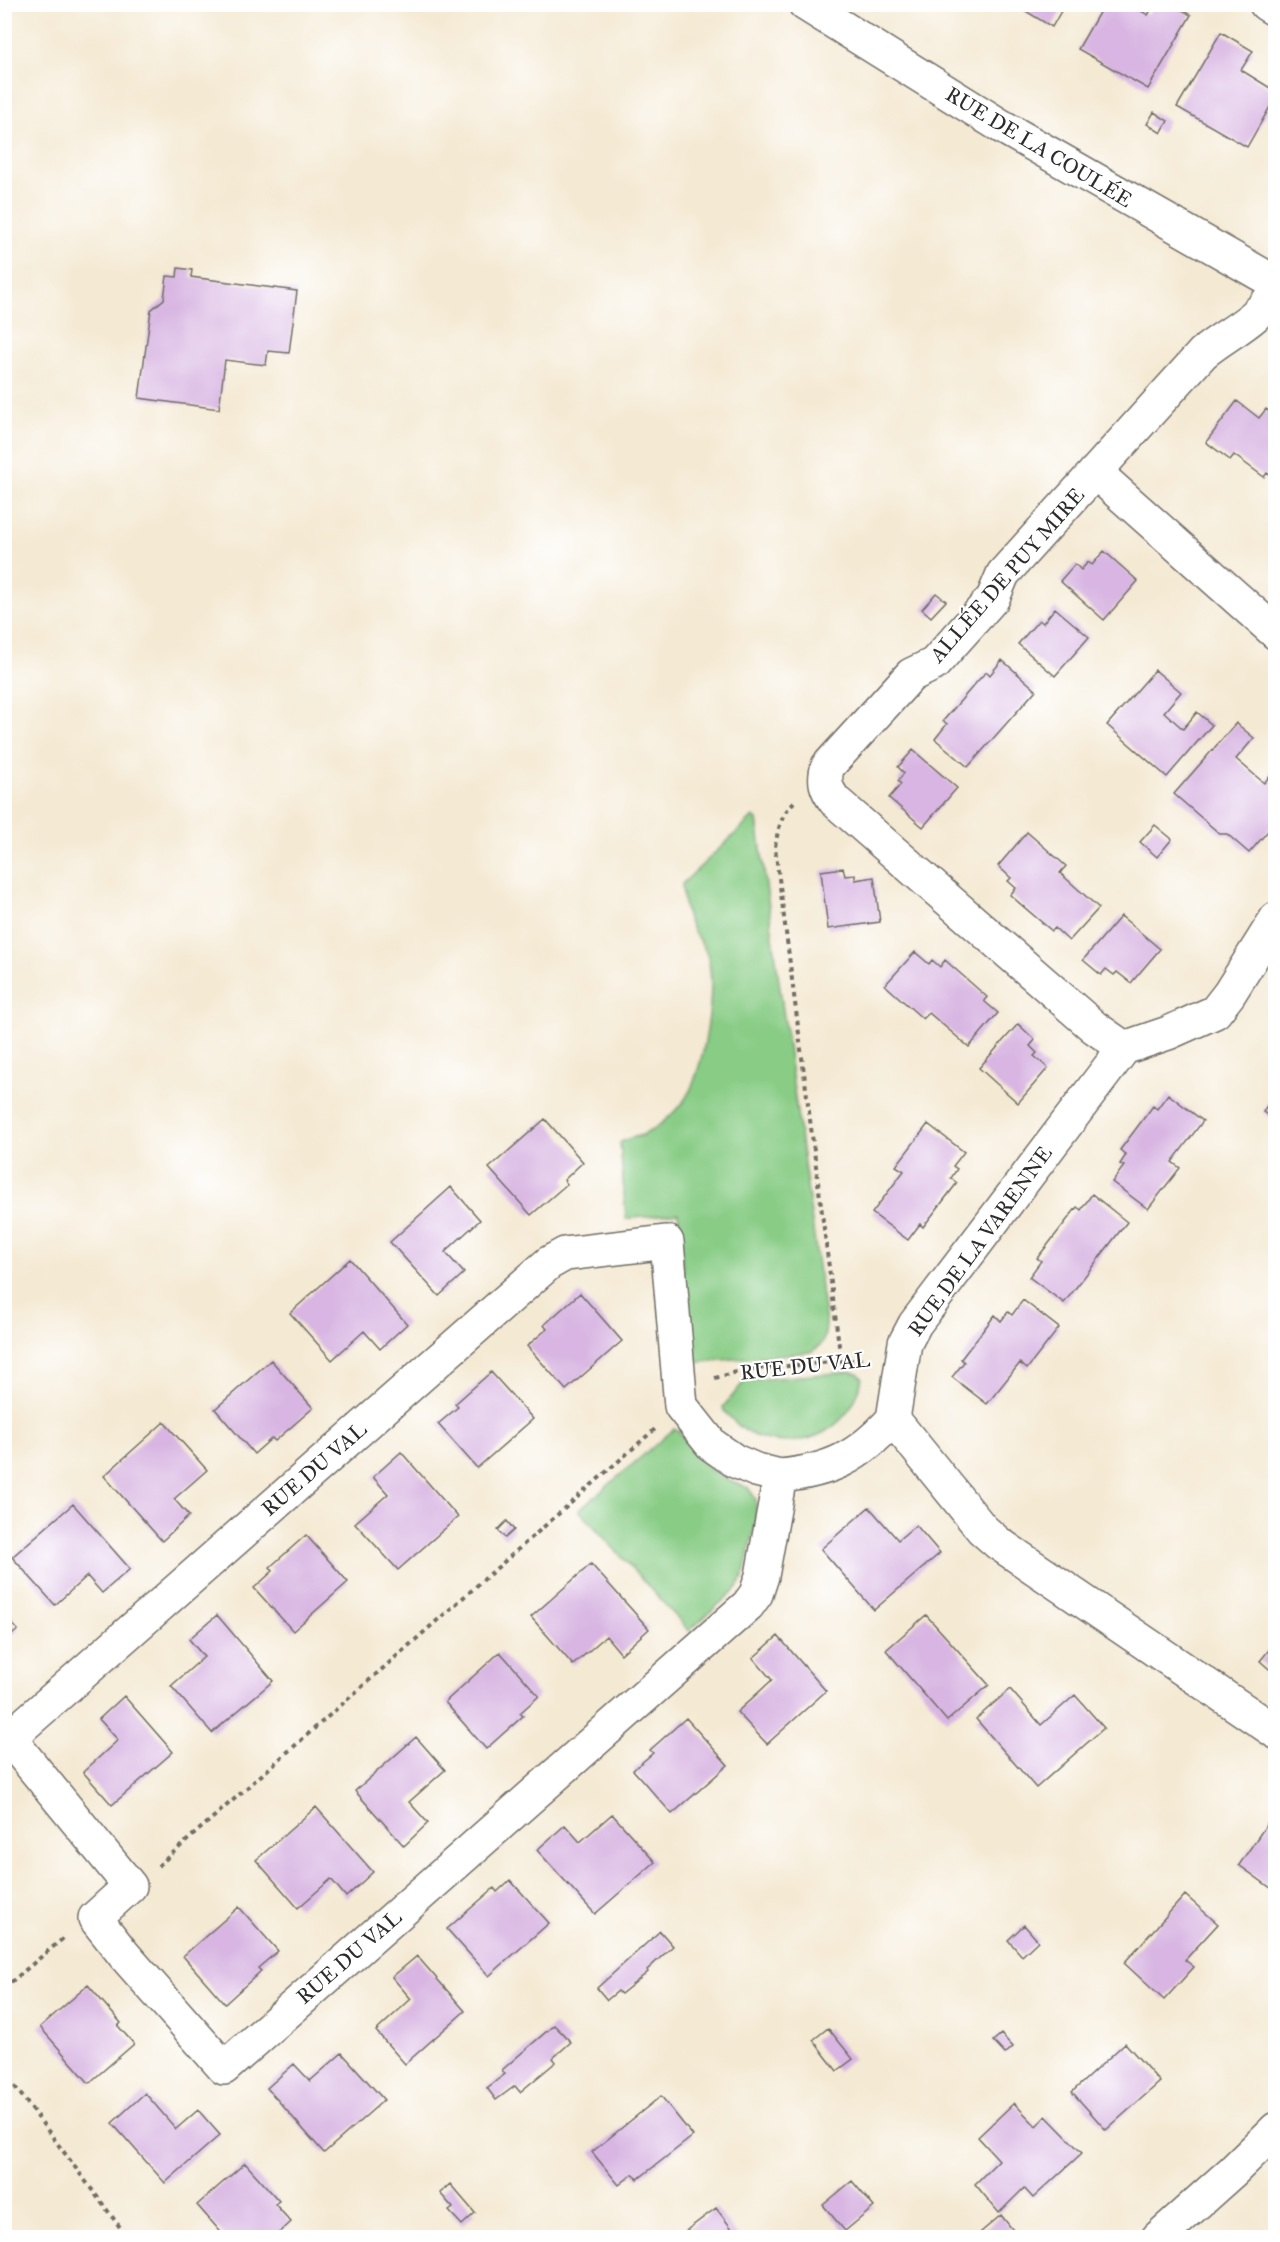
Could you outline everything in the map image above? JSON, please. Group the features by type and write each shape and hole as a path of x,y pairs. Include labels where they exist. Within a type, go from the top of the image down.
{"street":[{"name":"RUE DE LA COULÉE","path":"805,4 1001,126 1275,283"},
{"path":"1266,4 1275,10"},
{"name":"ALLÉE DE PUY MIRE","path":"828,766 911,675 934,664 993,598 1003,574 1203,353 1225,335 1253,320 1268,304 1275,290"},
{"path":"1095,472 1275,633"},
{"path":"828,766 825,775 826,789 835,801 1094,1027 1124,1048 1168,1033 1215,1012 1229,994 1275,919"},
{"name":"RUE DE LA VARENNE","path":"893,1419 905,1343 915,1324 1124,1048"},
{"name":"RUE DU VAL","path":"130,1886 9,1738 517,1290 549,1263 565,1254 667,1242 681,1406"},
{"path":"681,1406 712,1445 756,1470 780,1476 809,1473 841,1463 875,1439 893,1419 982,1529 998,1543 1275,1732"},
{"name":"RUE DU VAL","path":"95,1918 125,1956 224,2068 748,1605 756,1594 762,1576 780,1476"},
{"path":"95,1918 130,1886"},
{"path":"1158,2238 1233,2171 1275,2129"}],"path":[{"path":"828,766 788,808 778,825 775,847 841,1361"},
{"name":"RUE DU VAL","path":"130,1886 155,1869 711,1380 744,1370 903,1356"},
{"path":"4,1988 70,1932 95,1918"},
{"path":"4,2072 128,2238"}],"green space":[{"path":"753,817 757,820 826,1329 821,1344 811,1352 691,1363 678,1213 626,1219 620,1143 645,1134 661,1124 679,1107 691,1090 703,1051 711,984 706,952 688,920 682,884"},
{"path":"858,1373 862,1378 849,1410 839,1422 811,1438 778,1441 761,1438 745,1431 724,1411 723,1407 744,1382"},
{"path":"674,1429 679,1431 692,1451 708,1467 726,1479 749,1488 756,1500 756,1521 743,1577 736,1589 689,1631 579,1510"}],"building":[{"path":"1014,4 1065,4 1052,27"},
{"path":"1104,4 1129,4 1148,15 1154,5 1173,5 1191,15 1148,89 1078,49"},
{"path":"1221,32 1253,51 1241,70 1275,91 1275,98 1247,147 1177,107"},
{"path":"1154,112 1168,121 1161,133 1147,124"},
{"path":"178,268 192,270 191,277 297,291 289,353 268,351 266,365 225,360 219,409 139,398 151,310 164,299 167,276 177,277"},
{"path":"1237,401 1259,418 1266,409 1275,416 1275,479 1267,473 1264,477 1234,455 1230,460 1206,442"},
{"path":"1104,551 1138,581 1104,620 1060,581 1075,564 1081,570 1088,562 1092,565"},
{"path":"936,593 946,601 931,617 922,609"},
{"path":"1055,608 1089,637 1055,676 1018,644 1039,620 1043,623"},
{"path":"1002,660 1036,690 968,767 935,739 947,724 943,721 982,676 987,672 990,675"},
{"path":"1155,670 1181,692 1164,712 1183,729 1197,712 1212,725 1167,777 1107,725"},
{"path":"1236,723 1254,738 1236,759 1264,783 1275,770 1275,823 1249,853 1227,834 1220,834 1174,794"},
{"path":"913,750 957,788 923,827 889,798 901,784 898,781 904,773 898,767"},
{"path":"1155,825 1172,839 1157,857 1140,842"},
{"path":"1027,832 1066,866 1060,873 1099,908 1069,941 1055,928 1052,931 1010,895 1016,888 1008,881 1011,878 998,866"},
{"path":"843,868 845,876 855,875 855,880 874,877 880,922 828,929 821,871"},
{"path":"1121,916 1160,949 1131,983 1117,972 1114,975 1106,969 1101,975 1083,960"},
{"path":"915,952 929,964 932,960 940,967 945,960 987,997 984,1001 998,1013 969,1047 929,1013 923,1019 885,985"},
{"path":"1018,1024 1035,1040 1030,1046 1037,1053 1034,1056 1048,1068 1018,1103 979,1068"},
{"path":"1275,1078 1275,1092 1269,1089"},
{"path":"1275,1092 1275,1120 1263,1112"},
{"path":"1168,1094 1203,1121 1172,1162 1180,1168 1148,1209 1112,1182 1124,1166 1120,1164 1126,1155 1120,1150 1153,1106 1157,1109"},
{"path":"545,1119 583,1162 564,1180 567,1184 531,1215 489,1168"},
{"path":"928,1124 964,1152 953,1166 957,1169 951,1178 957,1183 923,1227 920,1224 908,1240 872,1213 904,1171 896,1166"},
{"path":"451,1187 480,1220 445,1252 464,1273 439,1296 390,1242"},
{"path":"1092,1194 1127,1222 1064,1303 1029,1277 1041,1261 1037,1258 1077,1207 1081,1210"},
{"path":"350,1259 407,1324 380,1349 364,1331 332,1360 290,1313"},
{"path":"580,1293 622,1341 566,1390 527,1346 547,1329 544,1325"},
{"path":"1023,1300 1059,1328 1027,1369 1020,1363 987,1404 952,1377 964,1362 961,1359 995,1315 1001,1321 1008,1312 1012,1315"},
{"path":"271,1360 313,1408 275,1441 272,1438 254,1454 215,1409"},
{"path":"491,1372 533,1419 477,1468 438,1424 458,1407 455,1404"},
{"path":"164,1422 207,1470 174,1499 189,1516 162,1541 104,1476"},
{"path":"401,1452 458,1517 398,1570 355,1523 388,1494 373,1477"},
{"path":"73,1504 130,1569 102,1593 87,1576 55,1605 12,1557"},
{"path":"869,1507 898,1540 916,1525 940,1553 874,1610 821,1549"},
{"path":"507,1521 514,1530 505,1538 498,1530"},
{"path":"306,1535 348,1582 293,1631 254,1588 273,1571 270,1567"},
{"path":"591,1564 649,1629 621,1654 606,1636 573,1665 531,1617"},
{"path":"4,1615 18,1630 4,1641"},
{"path":"217,1615 273,1681 212,1733 171,1686 204,1657 189,1639"},
{"path":"926,1615 989,1685 947,1721 886,1650"},
{"path":"778,1636 826,1691 767,1744 737,1712 772,1680 753,1658"},
{"path":"1273,1645 1275,1647 1275,1674 1260,1661"},
{"path":"500,1652 539,1696 520,1713 523,1716 486,1749 445,1702"},
{"path":"1010,1689 1041,1725 1075,1695 1104,1728 1036,1788 976,1719"},
{"path":"124,1696 173,1752 112,1805 83,1772 118,1740 99,1719"},
{"path":"686,1718 728,1765 672,1814 633,1770 653,1753 650,1750"},
{"path":"416,1737 445,1770 409,1802 428,1823 404,1846 355,1791"},
{"path":"316,1807 373,1872 346,1897 331,1879 298,1908 256,1860"},
{"path":"1275,1812 1275,1891 1239,1865"},
{"path":"612,1814 655,1862 595,1914 537,1850 565,1825 580,1842"},
{"path":"510,1880 549,1923 489,1976 447,1929 494,1888 497,1892"},
{"path":"1185,1895 1218,1924 1185,1960 1194,1967 1164,2000 1124,1963"},
{"path":"239,1907 278,1951 258,1968 261,1971 225,2004 183,1956"},
{"path":"1024,1925 1038,1941 1022,1956 1008,1940"},
{"path":"660,1931 673,1946 647,1970 648,1972 621,1994 618,1991 607,2000 597,1988"},
{"path":"417,1956 465,2011 405,2064 376,2031 411,1999 392,1977"},
{"path":"88,1985 121,2023 118,2026 134,2044 89,2083 40,2027"},
{"path":"554,2025 571,2042 553,2058 556,2062 520,2092 515,2086 496,2100 487,2088 505,2074 502,2070"},
{"path":"828,2028 853,2059 837,2071 813,2040"},
{"path":"1001,2034 1013,2047 1005,2054 993,2041"},
{"path":"1125,2043 1160,2082 1106,2130 1072,2092"},
{"path":"342,2053 384,2100 324,2153 267,2088 294,2064 310,2081"},
{"path":"145,2093 176,2129 198,2110 220,2135 165,2183 112,2123"},
{"path":"661,2096 693,2136 638,2179 633,2174 619,2185 592,2152"},
{"path":"1014,2103 1036,2126 1046,2116 1082,2153 1033,2198 1024,2188 999,2213 975,2184 999,2160 978,2137"},
{"path":"245,2163 279,2201 275,2204 291,2222 274,2238 226,2238 197,2205"},
{"path":"852,2181 874,2207 845,2231 823,2205"},
{"path":"450,2184 475,2213 462,2225 449,2211 453,2208 440,2193"},
{"path":"716,2208 739,2238 687,2238 683,2233"},
{"path":"1001,2215 1019,2238 974,2238"}]}
